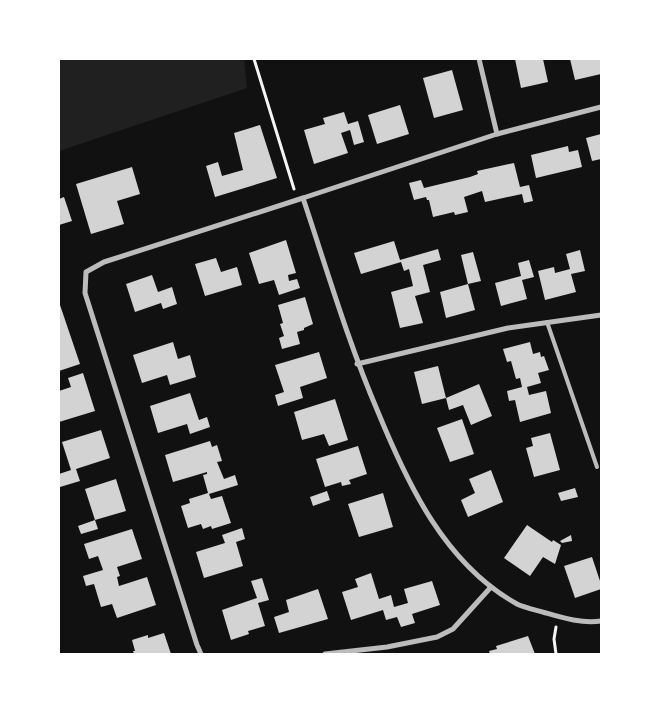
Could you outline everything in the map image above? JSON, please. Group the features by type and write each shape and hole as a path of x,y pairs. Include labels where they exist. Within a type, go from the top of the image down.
{"street":[{"path":"479,59 497,134"},
{"path":"201,654 196,645 85,293 86,272 104,262 497,134 601,107"},
{"path":"300,198 358,364 392,447 431,520 462,560 491,587 519,605 558,617 591,623 601,621"},
{"path":"358,364 508,328 601,315"},
{"path":"325,654 387,647 438,637 453,629 491,587"}],"lane":[{"path":"547,322 597,468"}],"path":[{"path":"254,59 300,198"},
{"path":"556,654 554,639 558,617"}],"shaded area":[{"path":"59,59 244,59 247,88 59,151"}],"building":[{"path":"515,59 543,59 548,82 521,88"},
{"path":"570,59 601,59 601,74 575,80"},
{"path":"452,70 463,110 434,118 423,78"},
{"path":"400,105 409,134 377,144 368,115"},
{"path":"344,112 348,124 358,121 364,142 354,145 350,130 341,133 348,153 314,164 304,130 325,124 323,118"},
{"path":"260,125 277,178 215,197 206,166 218,162 222,176 243,170 234,133"},
{"path":"601,134 601,159 592,161 586,138"},
{"path":"568,146 569,152 578,150 582,167 536,178 531,155"},
{"path":"514,163 520,187 529,185 533,201 524,203 522,194 485,202 482,191 464,197 468,212 455,215 454,212 433,217 429,200 426,197 414,200 409,183 421,180 424,188 470,177 478,174 477,171"},
{"path":"132,167 140,194 117,201 124,224 91,234 76,184"},
{"path":"64,197 72,221 59,225 59,199"},
{"path":"286,240 296,273 288,275 289,281 297,279 300,288 279,295 274,280 259,284 249,253"},
{"path":"394,241 400,260 438,249 441,260 423,265 430,292 415,296 423,323 400,328 391,292 413,286 409,269 404,271 401,262 361,274 354,253"},
{"path":"580,250 585,271 571,274 576,292 545,300 538,271 554,267 555,273 570,269 566,254"},
{"path":"473,252 481,281 468,284 461,255"},
{"path":"216,258 221,272 237,267 242,285 205,296 195,264"},
{"path":"529,260 534,277 522,280 527,299 501,306 495,283 521,276 518,263"},
{"path":"152,275 158,292 172,287 177,304 163,309 161,303 135,312 126,284"},
{"path":"468,284 475,310 446,318 440,292"},
{"path":"305,297 313,324 297,332 300,344 282,349 279,338 284,336 280,324 283,323 278,305"},
{"path":"59,302 80,364 59,371"},
{"path":"173,342 178,359 190,355 196,377 170,385 167,375 142,383 133,355"},
{"path":"530,342 533,354 540,352 541,357 544,356 549,370 538,373 541,383 527,387 529,395 546,391 551,413 520,422 515,400 509,401 507,391 522,387 520,378 516,379 511,361 507,362 503,349"},
{"path":"319,352 327,378 300,387 303,398 278,406 275,395 284,392 275,365"},
{"path":"438,366 446,398 422,404 414,372"},
{"path":"83,373 95,411 59,422 59,391 71,387 68,378"},
{"path":"479,384 492,416 471,425 463,405 449,410 446,398"},
{"path":"190,393 199,420 207,417 210,427 190,434 187,424 158,433 150,406"},
{"path":"335,399 348,440 329,446 324,434 302,440 294,412"},
{"path":"462,419 474,454 450,462 437,428"},
{"path":"101,430 110,458 76,469 80,481 60,487 59,474 71,470 62,442"},
{"path":"550,433 560,470 534,477 526,448 533,446 531,438"},
{"path":"210,441 212,447 217,445 222,461 217,462 224,479 235,475 238,485 209,494 211,499 222,496 231,523 212,529 211,526 203,529 201,524 188,528 181,506 190,503 189,499 208,493 203,475 207,474 207,472 173,482 165,455"},
{"path":"358,446 367,474 349,480 351,484 342,486 341,482 325,487 316,459"},
{"path":"491,470 503,502 468,517 461,500 475,493 469,479"},
{"path":"116,479 126,511 95,520 85,489"},
{"path":"575,488 578,497 561,501 558,493"},
{"path":"327,491 330,500 313,506 310,497"},
{"path":"383,493 393,527 359,537 348,504"},
{"path":"95,520 98,529 81,534 78,526"},
{"path":"527,525 552,542 553,540 561,545 555,564 543,557 530,576 504,558"},
{"path":"242,528 245,539 236,542 243,566 204,578 196,552 225,543 222,535"},
{"path":"132,529 142,559 117,567 120,576 117,577 119,586 147,577 156,605 117,618 112,604 101,607 94,584 86,586 83,576 103,570 98,556 89,559 84,544"},
{"path":"571,535 572,541 562,543 560,541"},
{"path":"592,557 601,589 575,598 564,566"},
{"path":"371,573 379,599 391,595 394,607 408,603 404,589 432,581 440,605 412,614 415,623 401,627 397,617 386,620 383,610 351,620 342,592 358,587 355,579"},
{"path":"262,578 269,600 258,603 265,626 248,631 249,634 231,640 222,610 257,598 251,581"},
{"path":"318,589 328,619 279,633 274,617 289,612 286,600"},
{"path":"164,633 171,654 134,654 132,640"},
{"path":"528,636 535,654 490,654 489,651 497,649 496,646"}]}
